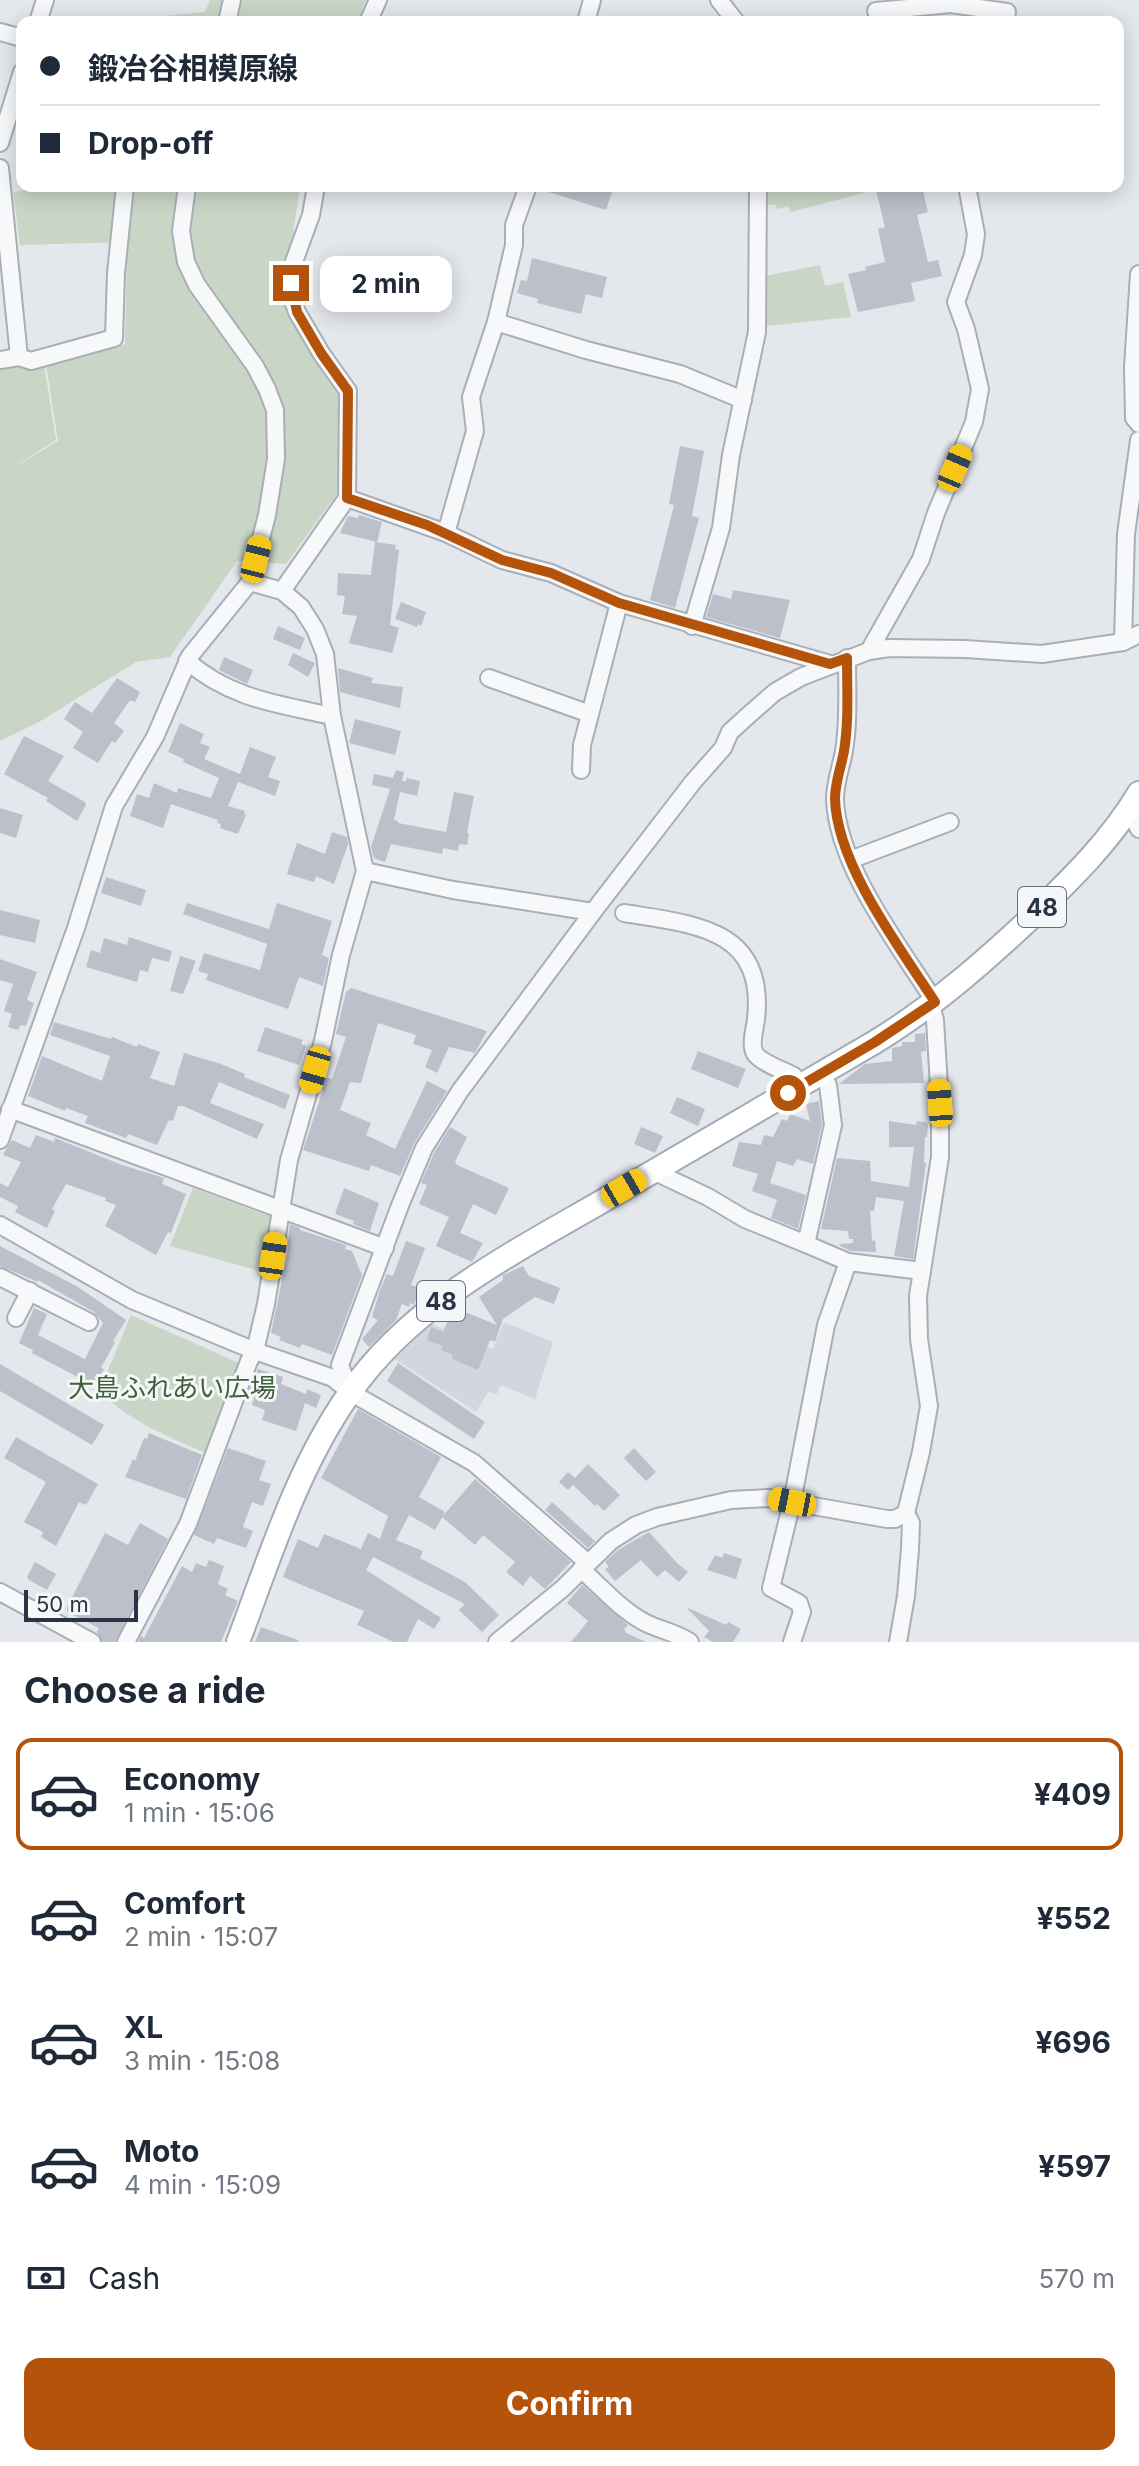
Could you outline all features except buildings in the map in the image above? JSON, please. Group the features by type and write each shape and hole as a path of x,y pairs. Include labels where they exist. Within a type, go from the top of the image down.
{"main road":[{"name":"48","path":"238,1642 297,1487 316,1449 350,1392 407,1329 445,1297 513,1253 875,1042 933,1004 977,968 1065,885 1136,811"}],"street":[{"path":"719,0 731,16"},
{"path":"875,11 951,4 1007,12 1006,16"},
{"path":"0,143 16,91"},
{"path":"0,168 5,277 19,357"},
{"path":"0,360 19,357 31,361 114,338 116,273 124,192"},
{"path":"0,1140 76,928 114,806 155,737 189,658 248,586 267,515 276,459 275,410 255,366 197,285 186,262 181,231 186,192"},
{"path":"282,591 347,498 348,391 321,353 292,298 292,267 311,215 315,192"},
{"path":"446,533 475,431 471,397 496,322 514,245 514,225 526,192"},
{"path":"692,626 721,528 731,455 757,332 758,192"},
{"path":"869,651 921,559 936,513 974,422 980,389 966,329 956,302 973,255 976,234 968,192"},
{"path":"1139,274 1133,367 1134,418 1139,424"},
{"path":"496,322 586,350 680,374 743,400"},
{"path":"1123,642 1126,534 1139,440"},
{"path":"347,498 446,533 502,560 551,573 619,603 830,664"},
{"path":"126,1642 188,1524 255,1351 266,1304 289,1160 323,1041 341,955 365,871 332,716 325,654 315,629 301,607 282,591 248,586"},
{"path":"581,770 582,745 619,603"},
{"path":"350,1392 340,1365 424,1148 593,912 723,748 730,732 775,692 830,664 869,651 889,648 965,649 1042,654 1123,642 1139,634"},
{"path":"189,658 221,686 247,697 332,716"},
{"path":"847,658 845,740 835,797 839,832 870,899 933,1004 935,1020 941,1143 918,1314 929,1406 906,1513 911,1523 910,1549 898,1642"},
{"path":"489,678 590,714"},
{"path":"850,860 950,822"},
{"path":"365,871 453,890 593,912"},
{"path":"624,913 689,923 732,942 743,952 756,981 753,1049 757,1057 794,1076"},
{"path":"806,1244 833,1125 828,1085"},
{"path":"10,1109 385,1248"},
{"path":"653,1171 745,1219 848,1262 922,1271"},
{"path":"0,1225 132,1300 255,1351 333,1378 350,1392 474,1463 585,1566 616,1601 644,1622 680,1635 690,1642"},
{"path":"792,1642 802,1612 799,1603 771,1588 792,1502 826,1325 848,1262"},
{"path":"0,1277 38,1290 89,1322"},
{"path":"16,1318 38,1290"},
{"path":"497,1642 562,1589 611,1541 636,1525 657,1517 731,1500 768,1498 887,1519 906,1513"},
{"path":"0,1592 92,1642"}],"shaded area":[{"path":"504,1322 553,1342 535,1399 501,1385 497,1394 488,1392 476,1412 395,1359 431,1324 493,1349"}],"green space":[{"path":"210,0 366,0 359,16 163,16 205,12"},
{"path":"13,192 299,192 285,291 342,379 339,491 286,564 237,561 170,657 136,662 39,722 0,741 0,368 44,364 56,440 6,472 58,441 46,364 125,344 127,242 20,245"},
{"path":"764,192 867,192 791,212 788,206 777,209 775,204 766,206"},
{"path":"820,265 825,286 843,282 851,317 764,324 765,276"},
{"path":"193,1188 272,1217 263,1272 170,1246"},
{"name":"大島ふれあい広場","path":"131,1315 241,1364 206,1453 150,1427 99,1392"}],"route":[{"path":"291,283 297,312 348,391 347,498 427,525 502,560 551,573 619,603 830,664 847,658 845,740 835,797 839,832 870,899 935,1002 875,1042 788,1093"}]}
